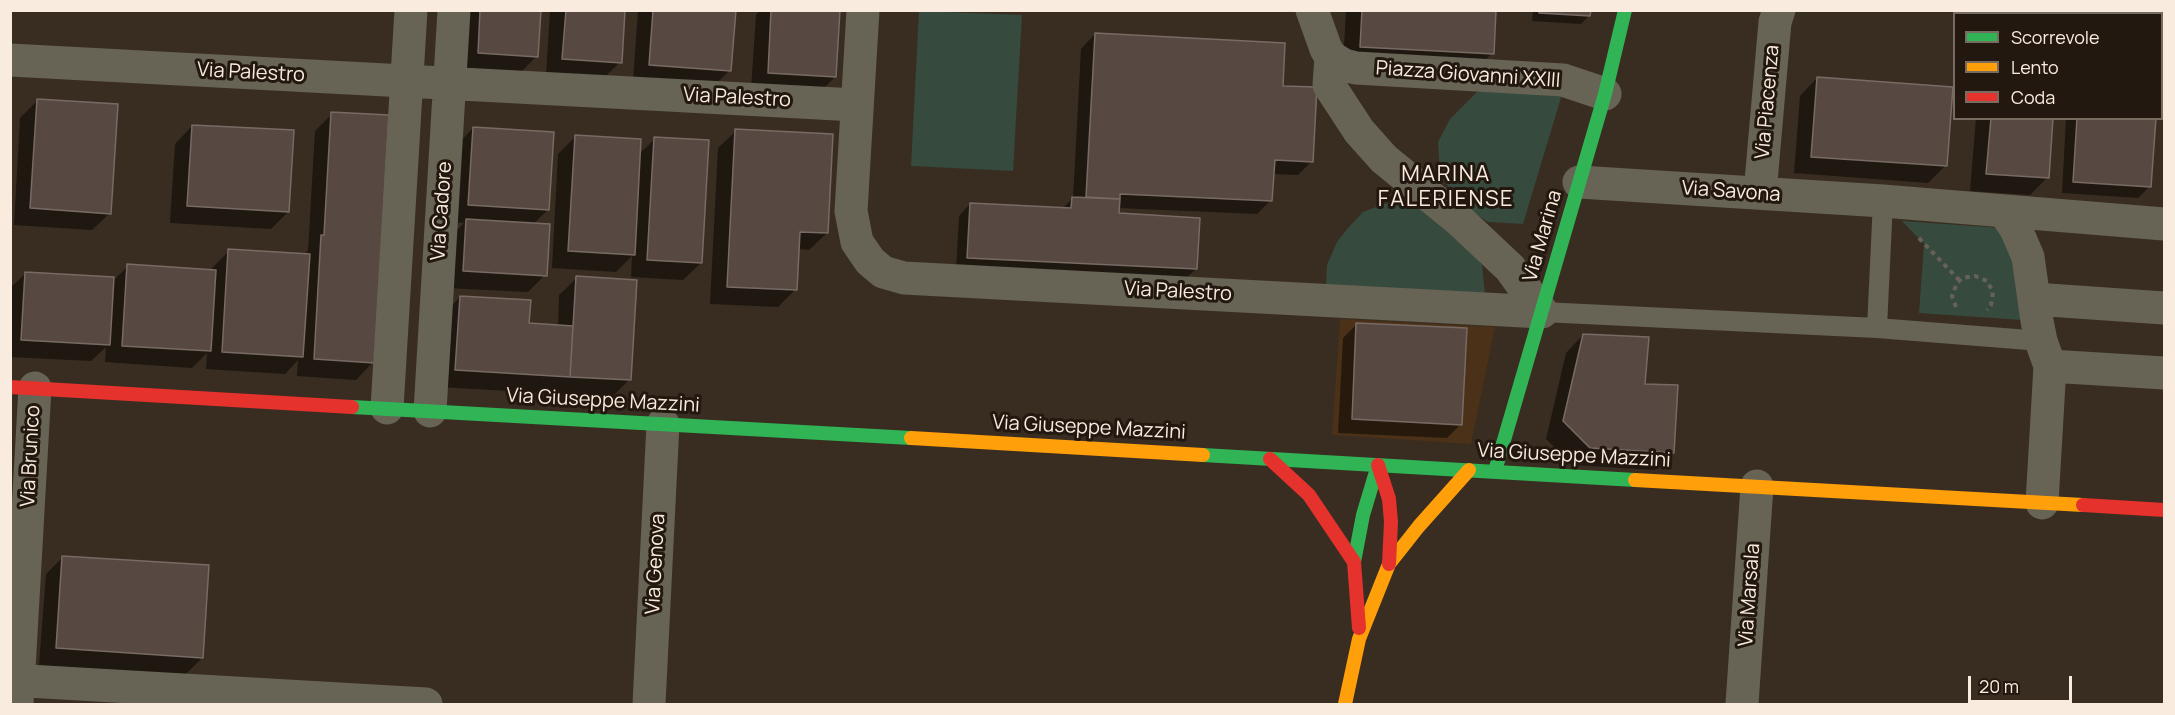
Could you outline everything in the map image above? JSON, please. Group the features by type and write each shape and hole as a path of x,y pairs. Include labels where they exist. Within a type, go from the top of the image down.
{"main road":[{"name":"Via Marina","path":"1495,471 1605,94 1624,10"},
{"name":"Via Giuseppe Mazzini","path":"23,387 2164,510"},
{"path":"1270,459 1309,495 1354,562"},
{"path":"1359,639 1354,562 1363,515 1378,465"},
{"path":"1378,465 1389,499 1391,522 1389,564"},
{"path":"1345,705 1359,639 1389,564 1469,470"}],"street":[{"path":"387,408 411,10"},
{"name":"Via Cadore","path":"430,411 454,10"},
{"path":"856,105 862,10"},
{"path":"1312,10 1331,57 1329,85 1359,130 1384,159 1459,220 1503,261 1542,312"},
{"name":"Via Piacenza","path":"1760,193 1775,22 1779,10"},
{"path":"2151,10 2164,11"},
{"name":"Piazza Giovanni XXIII","path":"1331,57 1337,62 1356,68 1563,80 1605,94"},
{"name":"Via Palestro","path":"10,60 856,105 851,211 857,242 870,261 883,272 904,278 1542,312"},
{"name":"Via Savona","path":"1579,182 1883,201 2164,224"},
{"path":"2004,211 2016,229 2028,257 2034,299 2046,353 2042,503"},
{"path":"2034,299 2164,308"},
{"path":"2046,353 2164,373"},
{"name":"Via Brunico","path":"15,688 23,387"},
{"name":"Via Genova","path":"649,705 663,424"},
{"name":"Via Marsala","path":"1742,705 1757,486"},
{"path":"15,688 426,705"}],"lane":[{"path":"1876,328 1883,201"},
{"path":"1542,312 1876,328 2046,353"}],"path":[{"path":"1924,243 1960,281"},
{"path":"1962,313 1957,309 1952,296 1954,289 1960,281 1969,276 1976,276 1991,286 1993,292 1991,305 1982,314"}],"shaded area":[{"path":"1340,319 1495,327 1471,444 1332,435"}],"green space":[{"path":"919,11 1022,15 1013,171 911,166"},
{"path":"1484,85 1563,91 1523,224 1488,222 1463,206 1440,175 1438,142 1450,119"},
{"path":"1404,201 1423,209 1471,248 1482,265 1485,295 1326,285 1327,265 1337,242 1348,228 1363,212 1384,204"},
{"path":"1902,221 2016,229 2037,321 1919,313 1924,244"}],"building":[{"path":"480,10 541,10 538,57 478,53"},
{"path":"566,10 625,10 622,63 562,59"},
{"path":"653,10 736,10 731,71 649,65"},
{"path":"771,10 840,10 836,77 768,73"},
{"path":"1362,10 1496,10 1494,54 1360,47"},
{"path":"1539,10 1591,10 1590,16 1539,13"},
{"path":"1095,33 1285,43 1283,86 1317,87 1313,162 1275,160 1272,201 1120,194 1120,199 1086,197"},
{"path":"1817,77 1953,87 1947,166 1811,157"},
{"path":"37,99 118,104 111,214 30,208"},
{"path":"331,112 389,115 375,363 314,359"},
{"path":"1991,120 2053,120 2049,178 1986,174"},
{"path":"2077,120 2156,120 2151,187 2073,182"},
{"path":"192,125 294,130 289,212 187,206"},
{"path":"473,127 554,132 549,210 468,205"},
{"path":"735,129 833,134 828,233 800,232 797,290 727,287"},
{"path":"575,135 641,139 635,255 568,251"},
{"path":"654,137 709,140 702,263 647,260"},
{"path":"1072,197 1120,199 1119,213 1200,218 1197,269 967,258 970,203 1071,208"},
{"path":"466,219 550,224 547,276 463,271"},
{"path":"228,249 310,254 303,357 222,352"},
{"path":"127,264 216,270 211,351 122,346"},
{"path":"25,272 114,277 110,345 21,340"},
{"path":"576,276 637,280 631,380 570,377"},
{"path":"460,296 531,300 529,323 573,326 570,377 455,370"},
{"path":"1356,323 1467,328 1462,425 1352,419"},
{"path":"1583,334 1649,337 1645,384 1678,385 1674,453 1590,448 1563,421"},
{"path":"62,556 209,565 203,658 56,648"}],"traffic: fast":[{"path":"1495,471 1605,94 1625,10"},
{"path":"352,407 911,438"},
{"path":"1203,455 1635,480"},
{"path":"1354,562 1363,515 1378,465"}],"traffic: slow":[{"path":"911,438 1203,455"},
{"path":"1345,704 1359,639 1389,564 1469,470"},
{"path":"1635,480 2083,505"}],"traffic: jam":[{"path":"10,387 352,407"},
{"path":"1270,459 1309,495 1354,562 1359,628"},
{"path":"1378,465 1389,499 1391,522 1389,564"},
{"path":"2083,505 2164,510"}],"district":[{"name":"MARINA FALERIENSE","path":"1446,188"}]}
